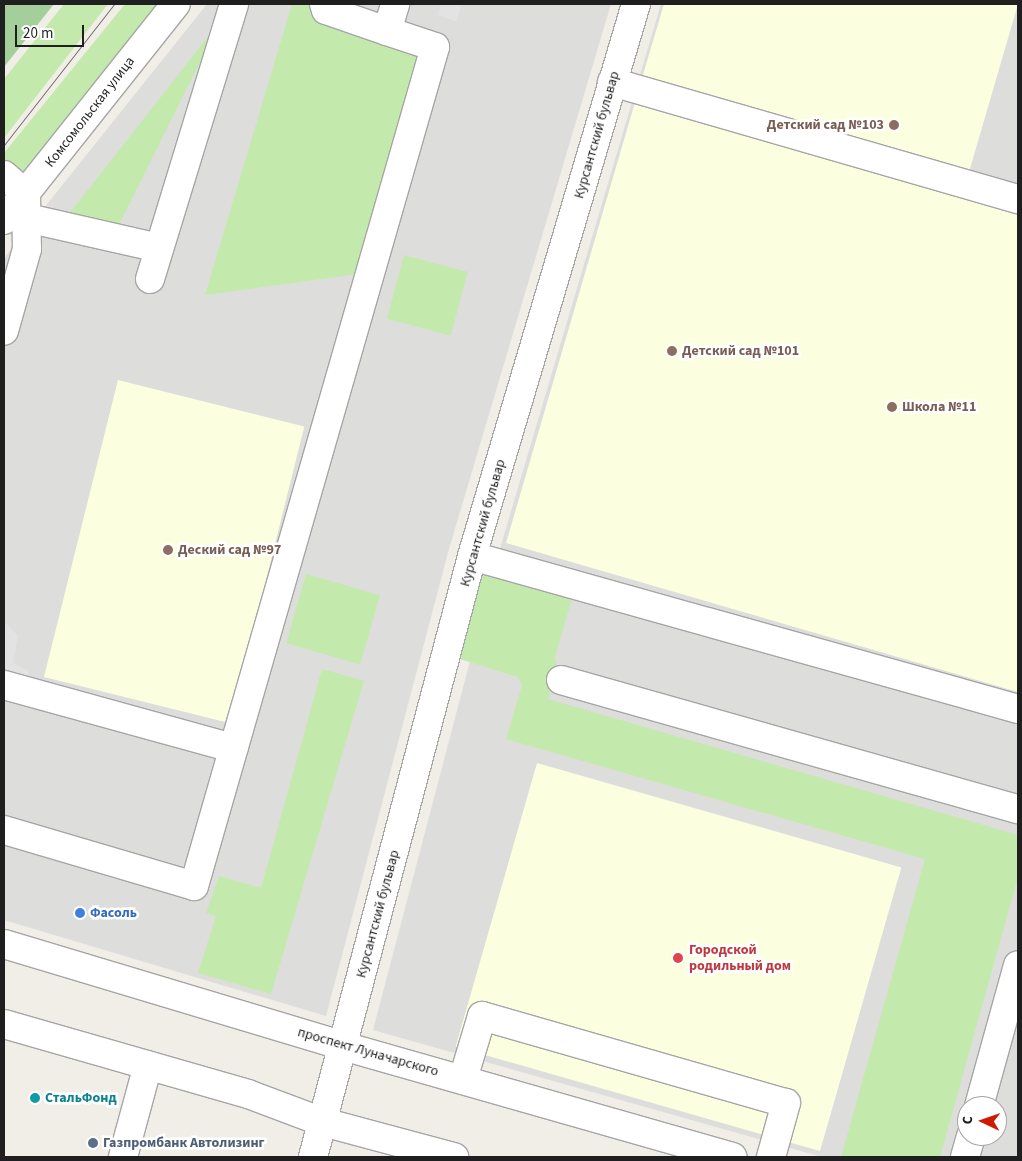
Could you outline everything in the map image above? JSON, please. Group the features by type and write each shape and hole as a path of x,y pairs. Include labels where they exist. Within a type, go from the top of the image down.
{"street":[{"name":"Комсомольская улица","path":"19,211 176,4"},
{"path":"150,278 234,4"},
{"path":"4,830 194,886 435,47 326,10 324,4"},
{"path":"386,31 395,4"},
{"name":"Курсантский бульвар","path":"313,1157 472,556 636,4"},
{"path":"612,82 1018,198"},
{"path":"4,175 19,211 27,249 4,331"},
{"path":"19,211 159,248"},
{"path":"472,556 1018,709"},
{"path":"561,680 1018,809"},
{"path":"4,685 233,748"},
{"name":"проспект Луначарского","path":"4,944 343,1046 733,1157"},
{"path":"982,1096 1018,965"},
{"path":"462,1079 482,1016 786,1102 771,1157"},
{"path":"4,1024 248,1094 323,1122 454,1157"},
{"path":"123,1157 148,1065"}],"shaded area":[{"path":"207,4 611,4 449,549 326,1016 4,920 4,258"},
{"path":"441,4 461,4 457,22 438,15"},
{"path":"661,4 1018,4 1018,1157 822,1157 373,1030 496,562"},
{"name":"Детский сад №103","path":"664,4 1018,4 969,172 642,78"},
{"path":"636,99 1018,212 1018,692 506,543"},
{"name":"Деский сад №97","path":"118,380 304,426 230,723 44,677"},
{"path":"4,621 18,636 13,663 29,671 25,691 4,685"},
{"name":"Городской родильный дом","path":"537,763 901,867 820,1151 456,1047"}],"green space":[{"path":"4,4 54,4 4,67"},
{"path":"64,4 108,4 4,138 4,79"},
{"path":"125,4 165,4 22,186 4,171 4,153"},
{"path":"292,4 319,4 430,50 365,273 205,295"},
{"path":"221,20 111,241 58,228"},
{"path":"404,255 468,272 451,336 387,319"},
{"path":"475,561 575,588 555,657 557,668 548,699 1018,835 1018,877 940,1157 841,1157 925,859 506,739 522,685 518,677 447,655"},
{"path":"306,574 380,595 360,664 286,643"},
{"path":"322,669 364,681 271,994 198,973 216,916 206,913 219,876 261,888"}],"tram line":[{"path":"4,145 114,4"}],"place":[{"name":"Детский сад №103","path":"894,125"},
{"name":"Детский сад №101","path":"672,351"},
{"name":"Школа №11","path":"892,407"},
{"name":"Деский сад №97","path":"168,550"},
{"name":"Фасоль","path":"80,913"},
{"name":"Городской родильный дом","path":"678,958"},
{"name":"СтальФонд","path":"35,1098"},
{"name":"Газпромбанк Автолизинг","path":"93,1143"}]}
